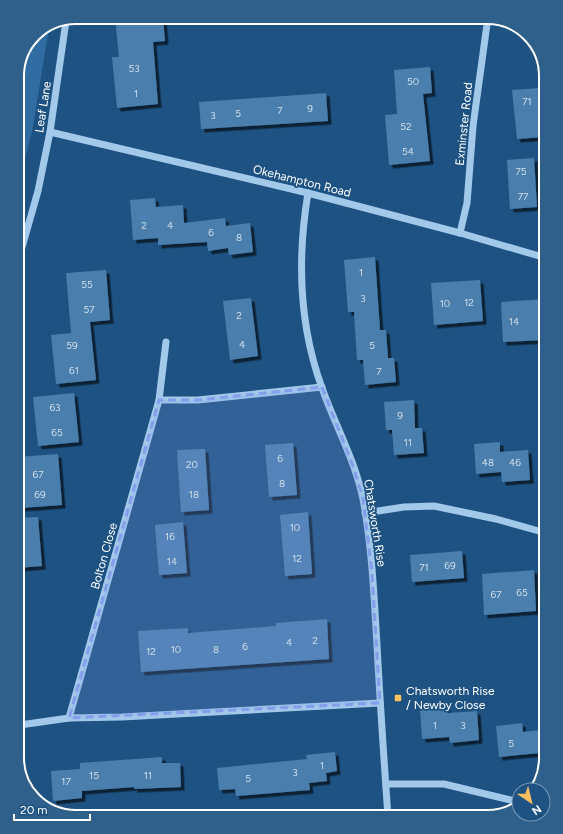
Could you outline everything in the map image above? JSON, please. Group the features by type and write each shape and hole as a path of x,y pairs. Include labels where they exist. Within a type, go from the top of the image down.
{"street":[{"name":"Exminster Road","path":"460,233 467,203 473,126 487,24"},
{"name":"Leaf Lane","path":"24,241 38,192 50,132 65,25"},
{"name":"Okehampton Road","path":"50,132 308,193 460,233 539,256"},
{"name":"Chatsworth Rise","path":"308,193 302,239 301,262 303,300 308,338 322,387 354,466 365,513 372,573 388,810"},
{"name":"Bolton Close","path":"69,718 159,400 166,342"},
{"path":"159,400 198,400 322,387"},
{"path":"365,513 404,507 434,506 496,519 539,531"},
{"path":"24,724 69,718 122,717 380,703"},
{"path":"386,784 444,784 511,800"}],"highlighted area":[{"path":"322,387 353,466 363,498 372,573 380,703 69,718 159,400 198,400"}],"shaded area":[{"path":"48,32 33,127 24,162 25,65 33,47 39,39"}],"building":[{"path":"116,24 164,24 165,41 153,42 158,104 117,108 112,57 119,57"},
{"path":"430,67 432,93 423,94 430,161 389,165 385,115 397,114 394,70"},
{"path":"539,88 539,137 517,139 512,90"},
{"path":"326,93 328,121 201,129 199,102"},
{"path":"534,158 537,207 510,209 507,160"},
{"path":"155,198 156,207 183,205 184,223 225,218 226,226 250,223 253,252 229,255 228,248 208,251 207,242 158,245 158,238 133,240 130,200"},
{"path":"375,257 380,330 386,330 388,358 394,358 396,382 365,385 363,360 357,360 354,312 348,312 344,260"},
{"path":"106,270 110,320 90,322 96,380 56,384 51,335 71,333 66,273"},
{"path":"480,280 483,321 434,325 431,283"},
{"path":"251,298 258,356 230,360 223,301"},
{"path":"539,299 539,340 503,342 501,302"},
{"path":"74,393 79,442 38,446 33,397"},
{"path":"414,400 415,428 422,428 424,453 394,455 392,430 386,430 384,402"},
{"path":"500,442 500,452 528,450 530,480 502,482 501,472 476,474 474,444"},
{"path":"293,443 297,495 269,497 265,445"},
{"path":"205,449 209,510 181,512 177,450"},
{"path":"58,454 62,505 24,508 24,456"},
{"path":"308,512 312,574 285,576 280,515"},
{"path":"38,517 42,566 24,567 24,518"},
{"path":"183,522 187,573 159,575 155,525"},
{"path":"462,551 464,578 412,582 410,555"},
{"path":"534,570 536,611 484,615 482,574"},
{"path":"327,619 329,659 141,672 138,631 188,628 188,633 276,626 276,623"},
{"path":"447,706 448,713 477,711 479,740 450,743 449,737 422,739 420,708"},
{"path":"522,723 523,732 539,730 539,753 499,757 496,726"},
{"path":"335,752 337,771 326,773 327,781 309,783 310,790 236,796 235,789 219,790 217,768 307,759 306,755"},
{"path":"162,757 162,763 180,763 181,787 134,789 134,787 82,791 82,798 53,801 51,771 80,769 80,763"}],"place":[{"name":"Chatsworth Rise / Newby Close","path":"398,698"}]}
